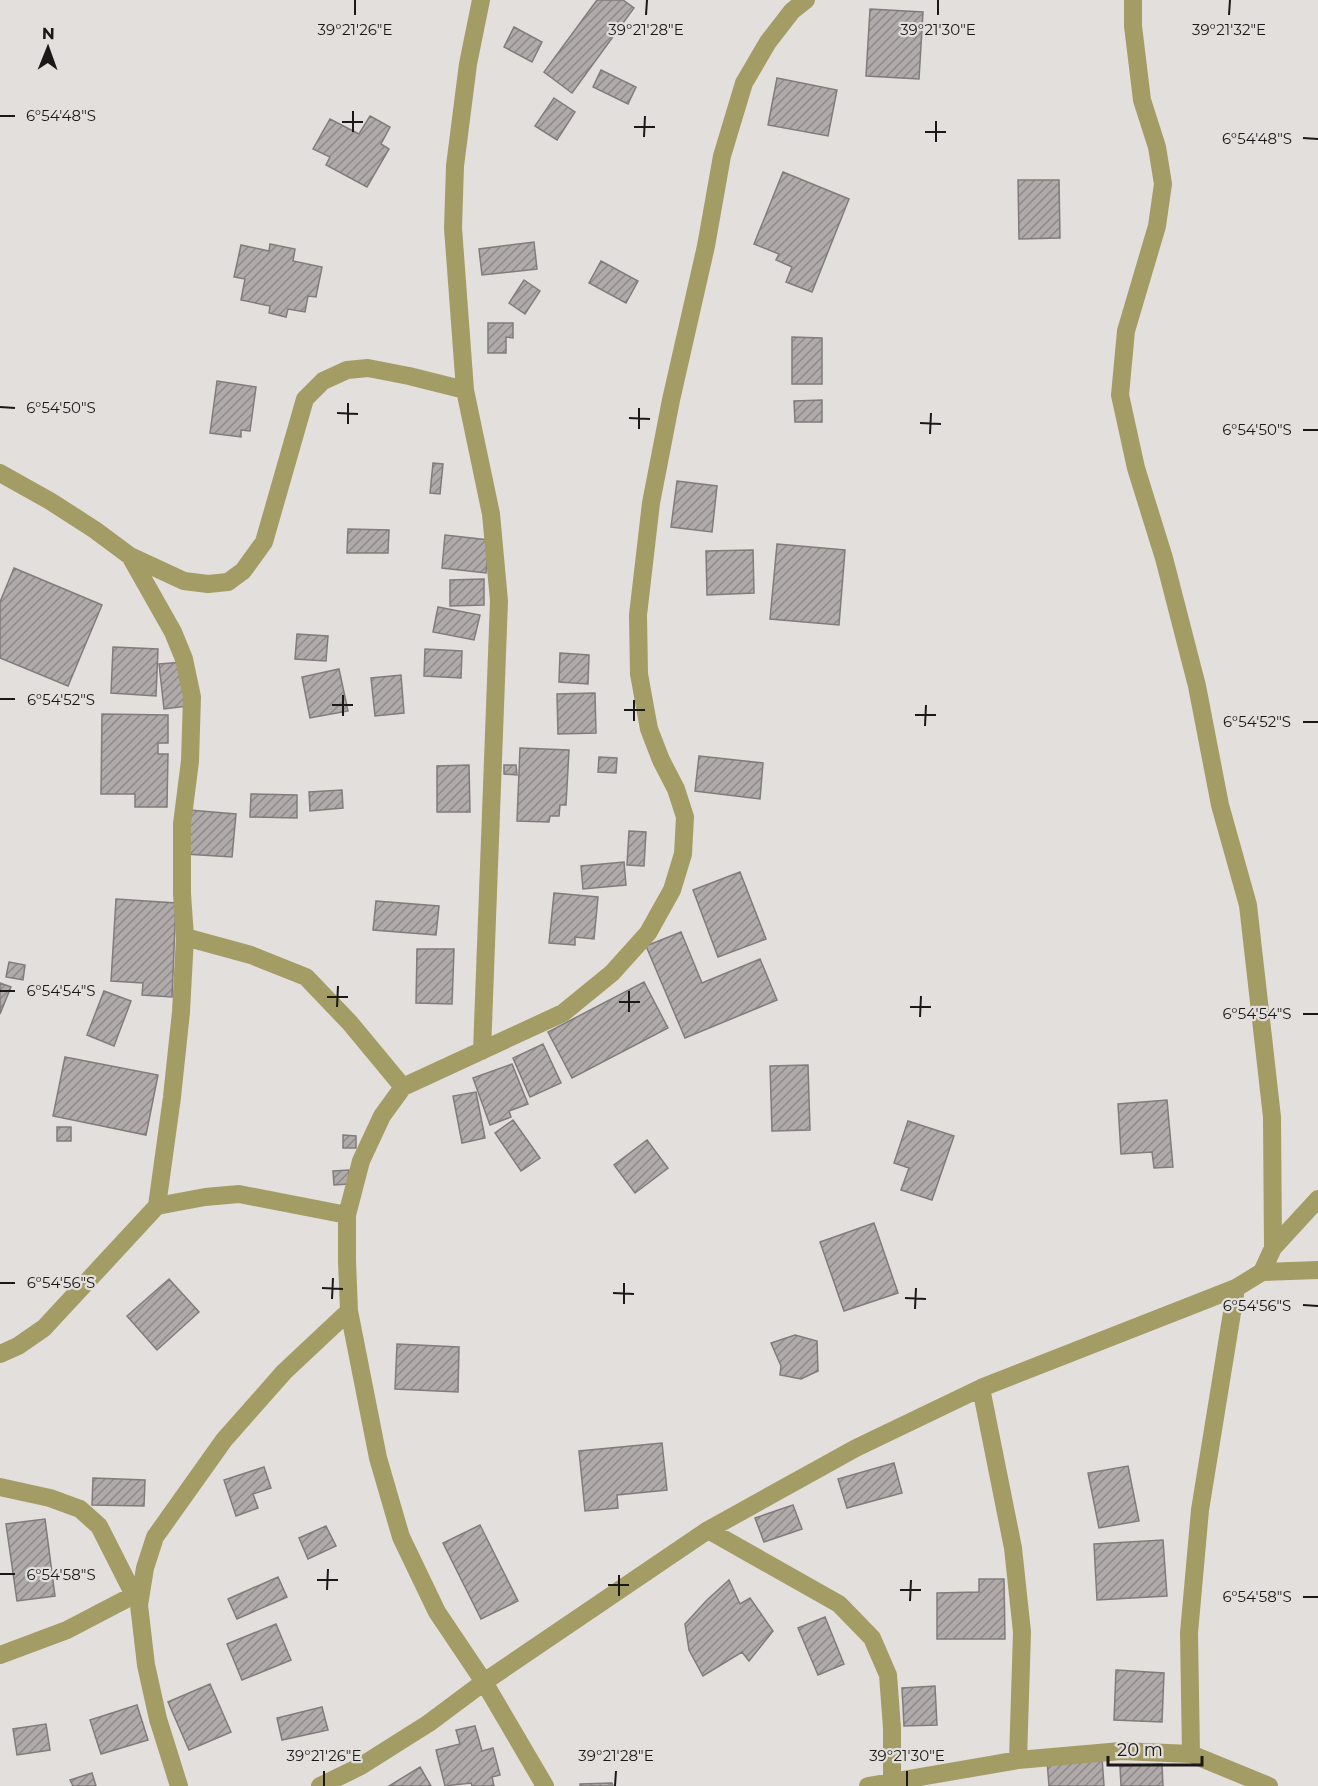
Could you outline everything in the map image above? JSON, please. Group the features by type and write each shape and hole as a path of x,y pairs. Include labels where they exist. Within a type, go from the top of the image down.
{"street":[{"path":"481,0 468,64 455,166 453,228 465,390 491,514 499,601 482,1051"},
{"path":"545,1786 483,1682 437,1612 400,1537 378,1458 349,1311 346,1262 347,1215 361,1161 382,1116 403,1087 563,1013 612,973 648,933 672,890 683,854 685,817 676,789 649,729 639,674 638,615 651,503 671,400 706,246 722,156 744,83 768,42 792,11 806,0"},
{"path":"1133,0 1133,26 1142,100 1157,147 1163,184 1157,226 1126,331 1120,395 1137,468 1164,558 1197,686 1220,805 1248,905 1272,1118 1273,1248"},
{"path":"0,473 50,501 130,556 184,581 208,584 228,582 243,571 264,542 305,399 322,381 347,370 368,368 465,390"},
{"path":"0,1354 18,1346 44,1328 156,1206 172,1097 181,1012 185,937 182,894 182,824 190,761 192,698 184,659 173,632 130,556"},
{"path":"185,937 251,955 306,977 350,1023 403,1087"},
{"path":"156,1206 205,1197 239,1194 347,1215"},
{"path":"1262,1272 1273,1248 1318,1199"},
{"path":"320,1786 361,1766 429,1723 483,1682 708,1530 856,1448 981,1388 1236,1288 1262,1272 1318,1270"},
{"path":"1191,1754 1189,1633 1200,1510 1236,1288"},
{"path":"136,1600 155,1538 224,1440 284,1372 349,1311"},
{"path":"981,1388 1013,1548 1022,1632 1018,1760"},
{"path":"0,1487 50,1498 80,1509 99,1526 136,1600 146,1665 158,1719 179,1786"},
{"path":"708,1530 838,1604 872,1638 888,1675 892,1728 892,1784"},
{"path":"0,1654 67,1630 136,1600"},
{"path":"868,1786 892,1784 1018,1760 1121,1751 1191,1754 1269,1786"}],"building":[{"path":"597,0 623,0 634,8 572,93 544,72"},
{"path":"870,9 923,12 919,79 866,76"},
{"path":"514,27 542,42 532,62 504,47"},
{"path":"601,70 636,87 628,104 593,87"},
{"path":"777,78 837,90 828,136 768,125"},
{"path":"554,98 575,112 557,140 535,126"},
{"path":"370,116 390,127 381,144 389,149 367,187 326,165 330,157 313,149 330,119 359,134"},
{"path":"783,172 849,199 812,292 786,282 792,267 776,260 779,254 754,244"},
{"path":"1018,180 1059,180 1060,238 1019,239"},
{"path":"534,242 537,269 482,275 479,249"},
{"path":"270,244 295,249 293,261 322,267 316,297 308,296 305,312 288,309 286,317 269,313 270,306 241,300 245,279 234,277 241,245 269,251"},
{"path":"601,261 638,281 626,303 589,283"},
{"path":"524,280 540,291 525,314 509,303"},
{"path":"488,323 513,323 513,338 506,337 506,353 488,353"},
{"path":"792,337 822,338 822,384 792,384"},
{"path":"217,381 256,387 250,431 241,430 241,437 210,433"},
{"path":"822,400 822,422 795,422 794,401"},
{"path":"433,463 443,464 440,494 430,493"},
{"path":"677,481 717,486 712,532 671,527"},
{"path":"348,529 389,530 388,553 347,553"},
{"path":"445,535 489,540 486,573 442,568"},
{"path":"777,544 845,550 839,625 770,619"},
{"path":"753,550 754,593 707,595 706,551"},
{"path":"14,568 102,605 68,686 0,658 0,602"},
{"path":"484,579 484,605 450,606 450,580"},
{"path":"438,607 480,615 474,640 433,632"},
{"path":"297,634 328,636 326,661 295,659"},
{"path":"113,647 158,649 156,696 111,693"},
{"path":"425,649 462,651 461,678 424,676"},
{"path":"560,653 589,655 588,684 559,682"},
{"path":"183,662 187,706 164,709 159,664"},
{"path":"339,669 348,711 310,718 302,677"},
{"path":"401,675 404,713 375,716 371,678"},
{"path":"595,693 596,733 558,734 557,694"},
{"path":"102,714 168,715 168,743 158,743 158,754 168,754 167,807 135,807 135,794 101,794"},
{"path":"520,748 569,750 566,805 560,805 559,816 550,816 549,822 517,821"},
{"path":"699,756 763,763 760,799 695,791"},
{"path":"599,757 617,758 616,773 598,772"},
{"path":"469,765 470,812 437,812 437,766"},
{"path":"504,765 516,765 517,775 504,774"},
{"path":"342,790 343,808 310,811 309,792"},
{"path":"251,794 297,795 297,818 250,817"},
{"path":"189,810 236,814 232,857 185,854"},
{"path":"629,831 646,832 644,866 627,865"},
{"path":"624,862 626,885 583,889 581,866"},
{"path":"740,872 766,939 718,957 693,890"},
{"path":"554,893 598,897 594,939 575,937 575,945 549,943"},
{"path":"116,899 176,903 172,997 142,995 143,983 111,981"},
{"path":"376,901 439,906 436,935 373,930"},
{"path":"681,932 702,983 760,959 777,1000 685,1038 646,946"},
{"path":"417,949 454,949 452,1004 416,1003"},
{"path":"9,962 25,965 23,980 6,977"},
{"path":"644,982 668,1028 572,1078 548,1032"},
{"path":"0,983 11,987 0,1014"},
{"path":"104,991 131,1001 114,1046 87,1035"},
{"path":"543,1044 561,1083 530,1097 513,1058"},
{"path":"65,1057 158,1075 146,1135 53,1116"},
{"path":"512,1064 528,1104 509,1111 511,1117 490,1125 473,1078"},
{"path":"808,1065 810,1130 772,1131 770,1066"},
{"path":"476,1092 485,1138 462,1143 453,1096"},
{"path":"1167,1100 1173,1167 1154,1168 1152,1152 1121,1154 1118,1104"},
{"path":"513,1120 540,1158 521,1171 495,1133"},
{"path":"908,1121 954,1136 932,1200 901,1190 909,1168 894,1163"},
{"path":"57,1127 71,1127 71,1141 57,1141"},
{"path":"343,1135 356,1136 356,1148 343,1148"},
{"path":"647,1140 668,1168 635,1193 614,1165"},
{"path":"349,1170 349,1184 334,1185 333,1171"},
{"path":"874,1223 898,1293 844,1311 820,1242"},
{"path":"169,1279 199,1312 157,1350 127,1316"},
{"path":"795,1335 817,1341 818,1371 801,1379 780,1375 781,1366 771,1343"},
{"path":"397,1344 459,1347 458,1392 395,1389"},
{"path":"662,1443 667,1490 617,1495 618,1508 585,1511 579,1451"},
{"path":"894,1463 902,1493 847,1508 838,1479"},
{"path":"1128,1466 1139,1521 1099,1528 1088,1473"},
{"path":"264,1467 271,1488 253,1494 258,1508 236,1516 224,1480"},
{"path":"93,1478 145,1480 144,1506 92,1505"},
{"path":"793,1505 802,1529 764,1542 755,1518"},
{"path":"45,1519 55,1596 17,1601 6,1524"},
{"path":"480,1525 518,1601 481,1619 443,1543"},
{"path":"326,1526 336,1546 308,1559 299,1538"},
{"path":"1163,1540 1167,1596 1097,1600 1094,1544"},
{"path":"278,1577 287,1597 237,1619 228,1599"},
{"path":"979,1579 1004,1579 1005,1639 937,1639 937,1593 979,1592"},
{"path":"729,1580 740,1604 750,1598 773,1631 749,1661 742,1652 703,1676 689,1650 685,1624"},
{"path":"825,1617 844,1664 818,1675 798,1628"},
{"path":"276,1624 291,1660 242,1680 227,1644"},
{"path":"1116,1670 1164,1673 1162,1722 1114,1720"},
{"path":"210,1684 231,1732 189,1750 168,1702"},
{"path":"935,1686 937,1725 904,1726 902,1688"},
{"path":"137,1705 148,1740 101,1754 90,1720"},
{"path":"322,1707 328,1730 282,1740 277,1718"},
{"path":"46,1724 50,1750 17,1755 13,1729"},
{"path":"475,1726 482,1751 493,1748 500,1775 492,1777 494,1786 472,1786 471,1783 445,1786 436,1750 460,1744 456,1730"},
{"path":"1102,1757 1104,1786 1049,1786 1047,1760"},
{"path":"1162,1764 1163,1786 1121,1786 1120,1766"},
{"path":"420,1767 431,1786 389,1786"},
{"path":"92,1773 96,1786 73,1786 70,1780"},
{"path":"612,1783 613,1786 580,1786 580,1784"}]}
